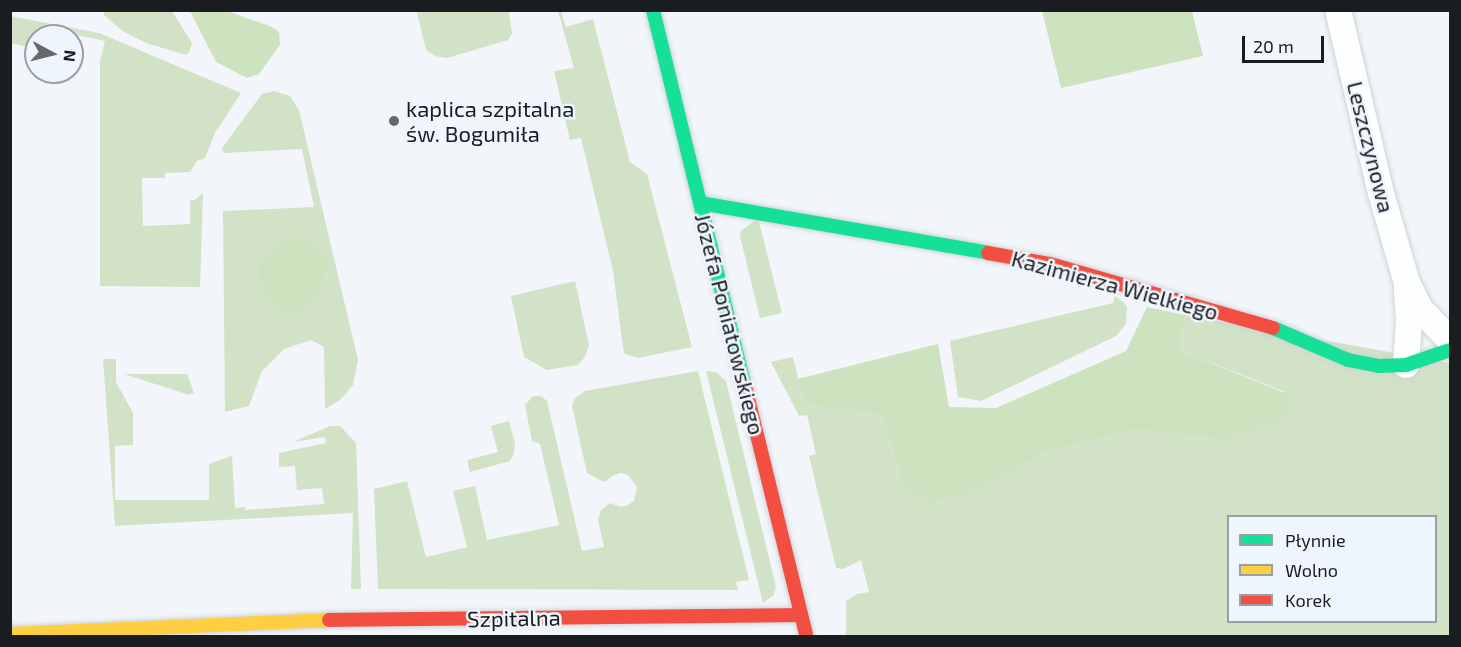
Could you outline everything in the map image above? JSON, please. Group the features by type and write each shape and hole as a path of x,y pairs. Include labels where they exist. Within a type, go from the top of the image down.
{"street":[{"name":"Józefa Poniatowskiego","path":"653,10 807,636"},
{"name":"Leszczynowa","path":"1338,10 1381,193 1407,283 1421,310 1450,340"},
{"name":"Kazimierza Wielkiego","path":"700,203 1050,264 1281,330 1348,360 1378,366 1406,365 1450,350"},
{"name":"Leszczynowa","path":"1406,365 1409,320 1407,283"},
{"name":"Szpitalna","path":"10,634 801,615"}],"green space":[{"path":"104,11 172,11 192,43 189,52 186,55 146,43 121,30 104,15"},
{"path":"190,11 227,11 272,27 279,32 280,45 259,74 247,78 216,62"},
{"path":"426,11 509,11 512,34 508,40 447,58 435,56 426,50 417,13"},
{"path":"558,11 561,11 566,27 593,19 630,162 647,174 692,347 638,358 625,354 613,271 581,138 570,140 554,71 574,68"},
{"path":"1042,11 1192,11 1203,56 1061,88"},
{"path":"10,16 52,24 24,24 24,46 11,43"},
{"path":"84,30 99,33 241,93 215,133 205,158 197,161 190,172 165,173 165,178 142,178 143,226 190,224 190,200 195,200 203,193 200,287 100,286 100,62 105,41 84,37"},
{"path":"274,91 290,96 299,110 358,360 353,385 340,400 325,409 324,347 311,340 284,349 262,371 249,406 225,412 223,211 314,207 302,149 224,153 222,148 262,94"},
{"path":"758,218 782,313 760,318 740,236 741,231"},
{"path":"292,235 314,246 328,262 319,291 290,318 275,306 259,281 260,262"},
{"path":"575,281 589,345 585,357 578,365 547,370 524,357 511,296"},
{"path":"1115,295 1127,306 1126,324 1116,336 981,401 958,397 950,341 1113,303"},
{"path":"1147,307 1185,315 1179,350 1285,393 1291,413 1273,423 1216,440 1135,430 1042,454 987,486 928,503 901,480 883,416 805,405 798,379 938,344 949,407 996,408 1126,351"},
{"path":"1185,315 1450,363 1450,636 846,636 846,601 857,594 869,592 861,560 843,569 836,568 809,456 816,454 807,415 799,416 771,362 793,357 805,405 883,416 901,480 987,486 1042,454 1135,430 1216,440 1285,392 1179,350"},
{"path":"103,359 116,359 116,382 133,413 133,445 115,446 115,500 209,500 209,464 232,456 235,508 245,507 246,510 324,504 322,488 297,490 295,466 279,467 279,453 326,443 325,437 293,442 330,426 340,426 356,443 361,589 351,589 353,513 115,526"},
{"path":"698,371 749,580 736,582 738,590 378,589 374,489 407,481 426,557 467,547 453,491 475,486 487,540 559,525 540,444 532,441 525,405 533,396 541,396 547,401 582,551 604,547 598,520 601,510 610,503 621,507 628,505 634,501 637,487 628,475 621,473 604,482 587,473 572,406 575,398 585,391"},
{"path":"706,371 716,372 726,381 776,587 774,595 763,603"},
{"path":"124,374 187,374 194,393 189,395"},
{"path":"509,421 515,444 510,461 470,472 467,460 498,452 491,426"}],"traffic: fast":[{"path":"653,10 745,386"},
{"path":"700,203 988,253"},
{"path":"1273,328 1348,360 1378,366 1406,365 1450,350"}],"traffic: slow":[{"path":"10,634 329,620"}],"traffic: jam":[{"path":"988,253 1050,264 1273,328"},
{"path":"745,386 806,635"},
{"path":"329,620 801,615"}],"place":[{"name":"kaplica szpitalna św. Bogumiła","path":"394,121"}]}
